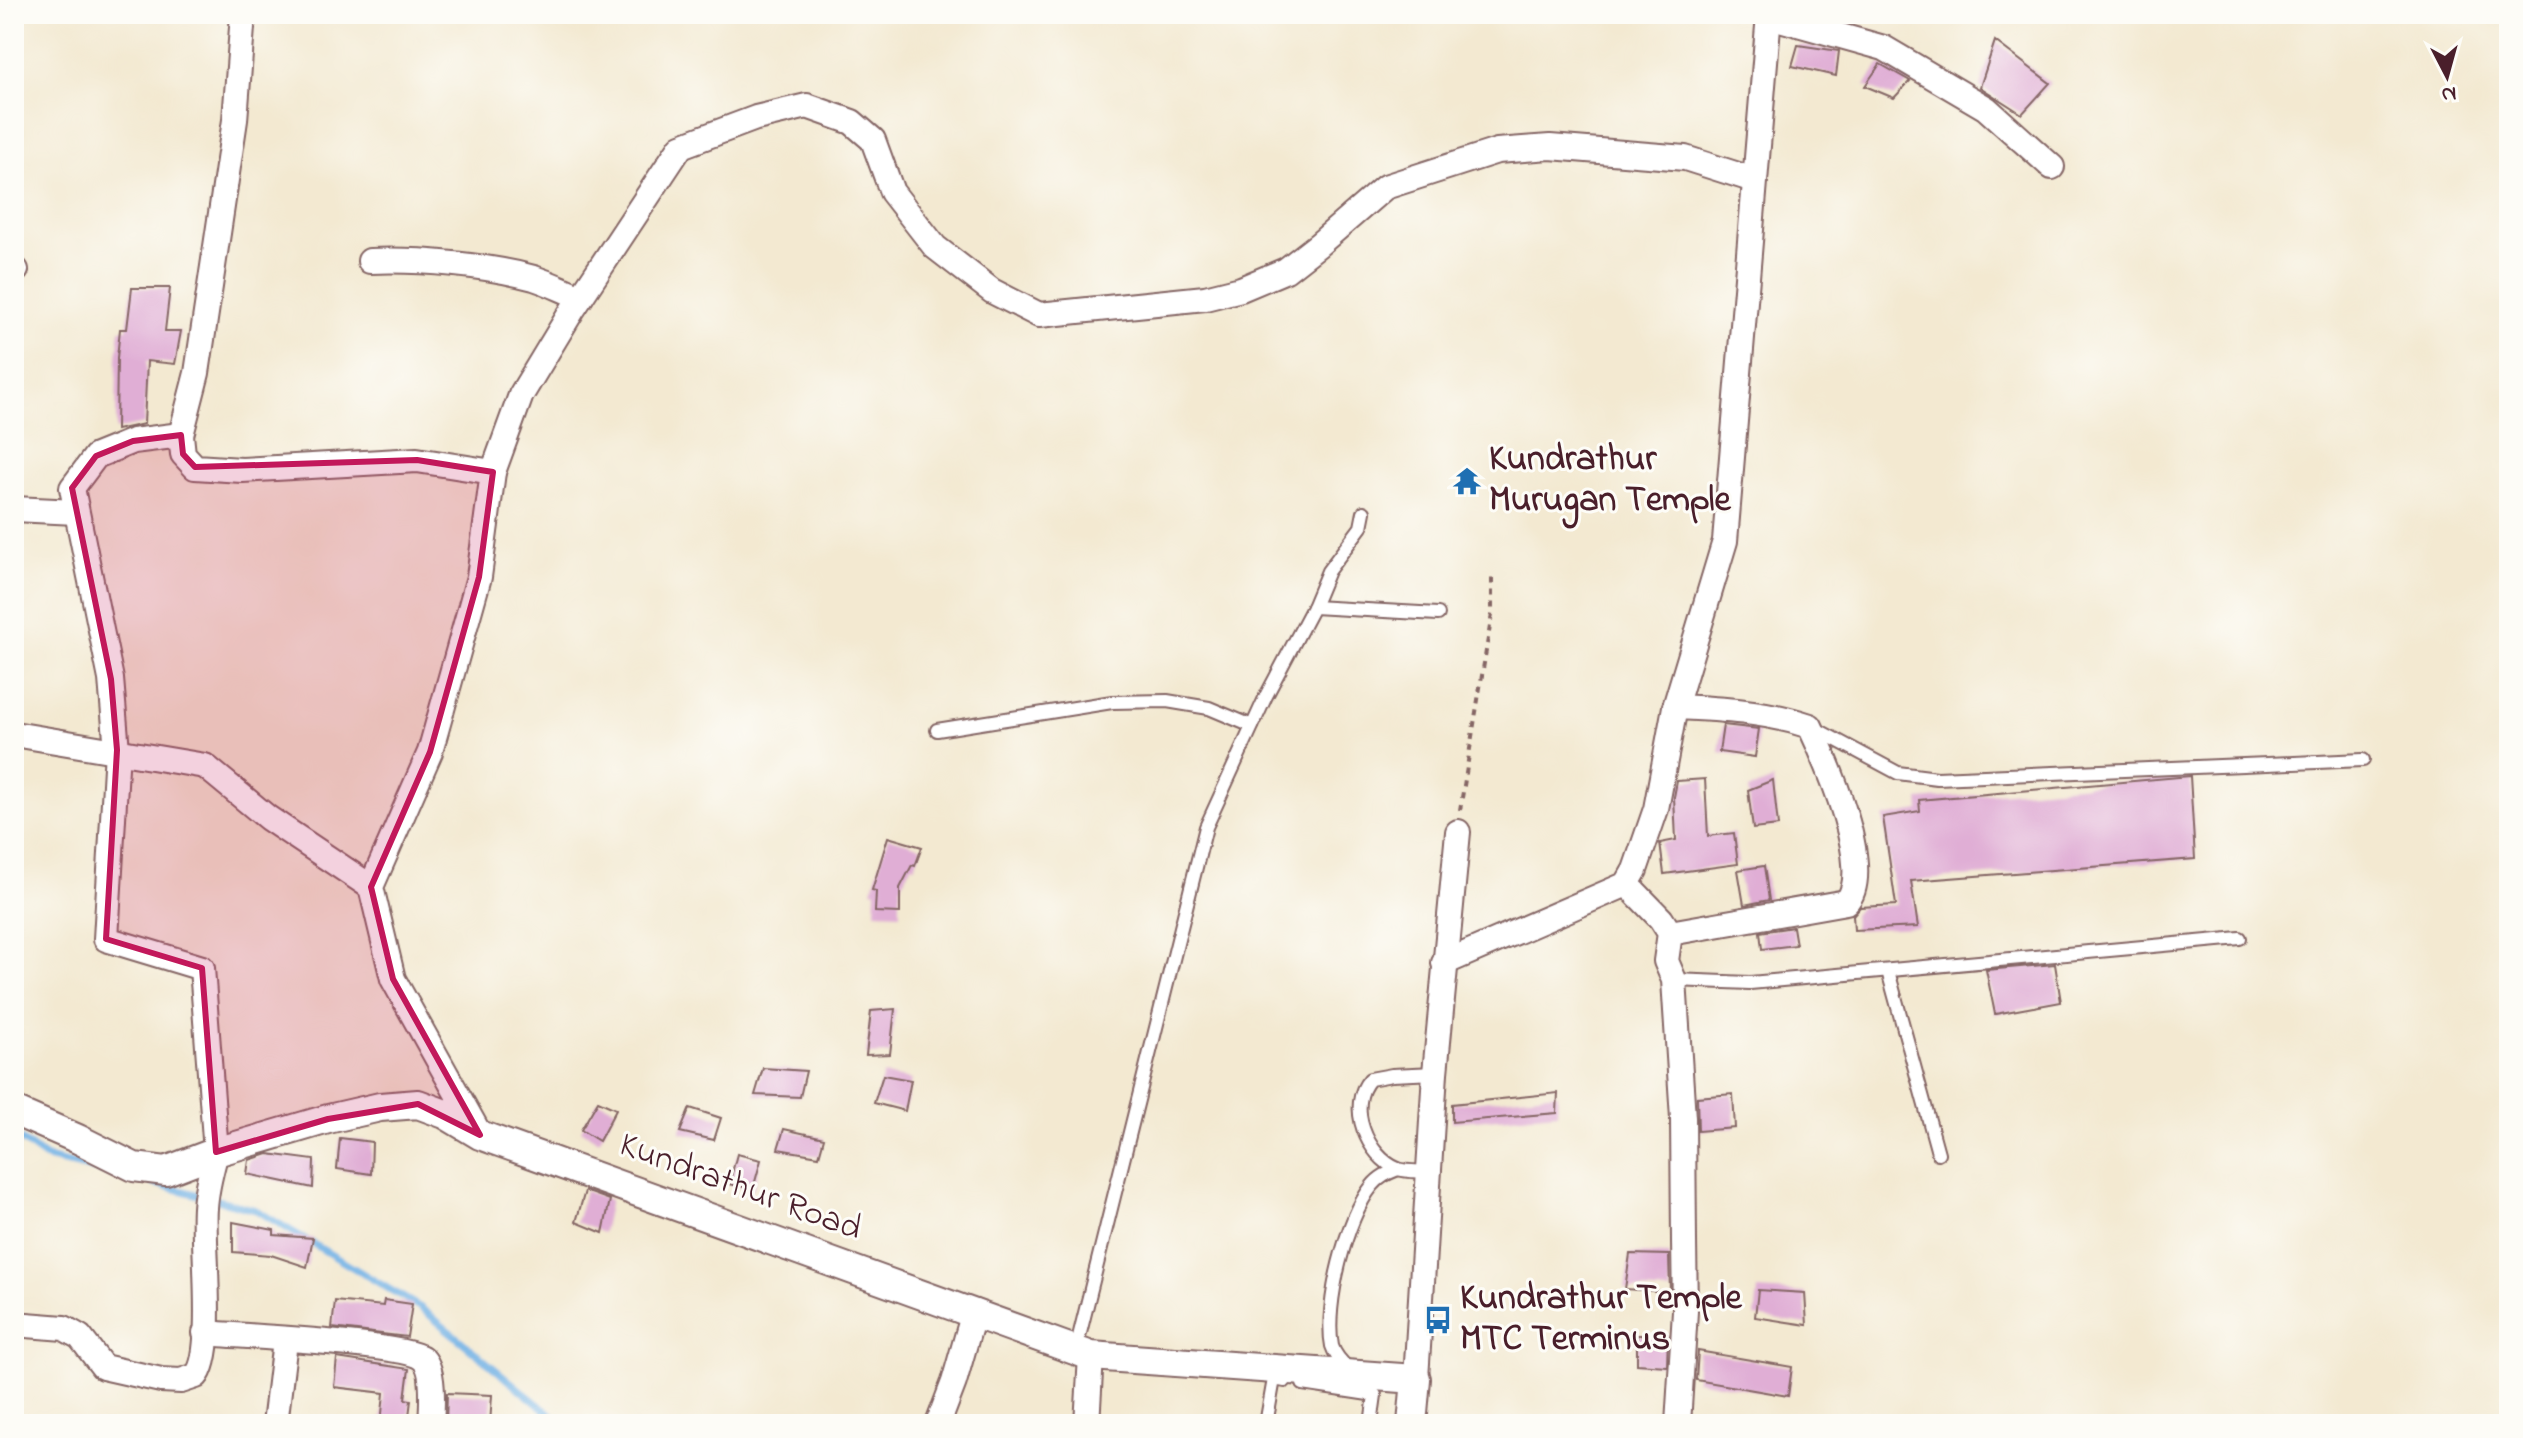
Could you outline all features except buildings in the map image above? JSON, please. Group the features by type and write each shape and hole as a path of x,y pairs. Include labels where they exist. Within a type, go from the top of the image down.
{"street":[{"path":"243,14 235,120 197,373 181,435 183,454 195,467 242,470 417,460 493,472"},
{"path":"1444,963 1627,884 1635,870 1656,809 1675,707 1725,541 1769,15 1884,48 1986,108 2052,167"},
{"path":"480,1135 393,979 371,887 430,752 479,577 493,472 521,395 581,297 681,146 756,118 807,106 852,122 873,140 892,192 935,247 992,291 1039,315 1205,298 1241,289 1286,270 1385,187 1497,151 1550,147 1685,158 1754,180"},
{"path":"370,261 397,260 462,266 534,278 581,297"},
{"path":"14,1324 64,1328 80,1337 103,1367 161,1380 181,1381 200,1372 203,1363 205,1210 212,1165 202,968 106,939 117,750 111,679 72,488 96,456 133,441 181,435"},
{"path":"14,509 76,512"},
{"path":"1670,933 1846,902 1854,894 1857,881 1852,844 1840,799 1810,726 1783,717 1740,710 1675,707"},
{"path":"14,734 205,766 268,818 371,887"},
{"path":"1412,1424 1435,1073 1458,832"},
{"path":"1627,884 1661,919 1670,933 1666,961 1674,980 1683,1118 1685,1311 1678,1424"},
{"name":"Kundrathur Road","path":"14,1111 134,1167 172,1171 212,1165 328,1119 380,1107 418,1104 445,1114 480,1135 1084,1353 1416,1379"},
{"path":"938,1424 974,1312"},
{"path":"205,1333 380,1348 420,1356 427,1364 430,1378 433,1402 431,1424"},
{"path":"275,1424 285,1341"},
{"path":"1084,1353 1087,1424"}],"lane":[{"path":"1084,1353 1206,827 1328,571 1361,527 1364,512"},
{"path":"1313,607 1438,614"},
{"path":"937,730 1112,702 1167,701 1209,708 1252,726"},
{"path":"1810,726 1898,773 1937,778 2363,760"},
{"path":"1674,980 1750,983 2240,938"},
{"path":"1888,971 1938,1153"},
{"path":"1398,1169 1377,1152 1362,1129 1361,1099 1366,1084 1370,1079 1392,1075 1435,1073"},
{"path":"1356,1375 1340,1361 1333,1348 1330,1326 1344,1242 1355,1213 1372,1185 1398,1169 1429,1172"},
{"path":"1266,1424 1274,1379 1375,1395 1371,1424"}],"path":[{"path":"1458,832 1492,614 1492,575"}],"highlighted area":[{"path":"181,435 183,454 195,467 417,460 493,472 479,577 430,752 371,887 393,979 480,1135 418,1104 328,1119 216,1152 202,968 106,939 117,750 111,679 72,488 96,456 133,441"}],"waterway":[{"path":"14,1135 46,1158 125,1176"},
{"path":"153,1183 256,1210 421,1308 562,1424"}],"place":[{"name":"Kundrathur Murugan Temple","path":"1467,481"},
{"name":"Kundrathur Temple MTC Terminus","path":"1438,1320"}]}
